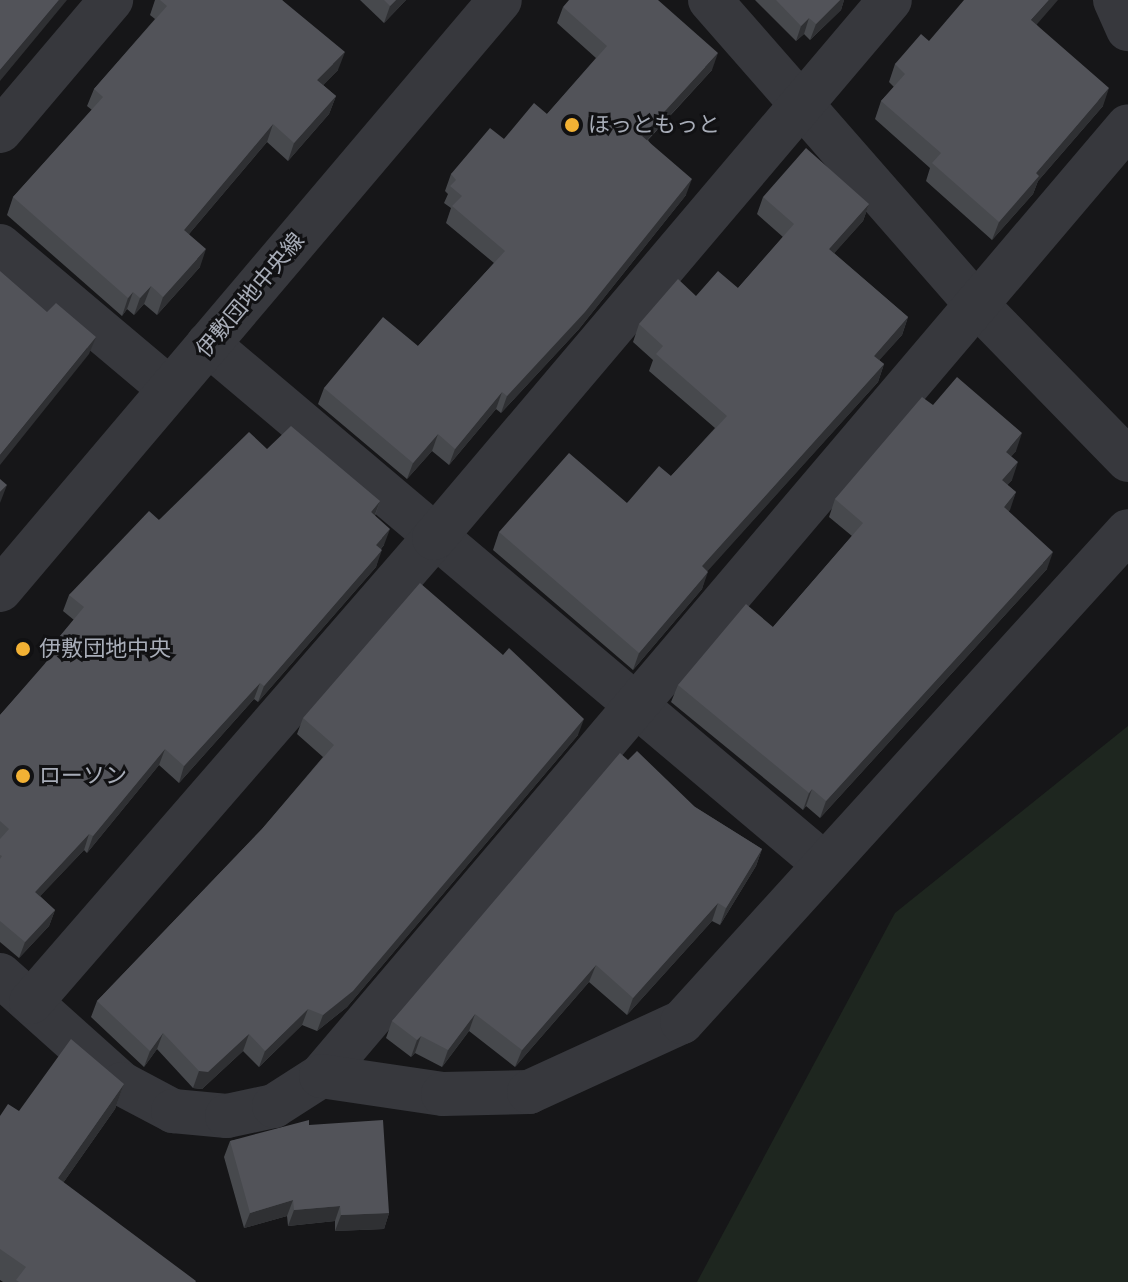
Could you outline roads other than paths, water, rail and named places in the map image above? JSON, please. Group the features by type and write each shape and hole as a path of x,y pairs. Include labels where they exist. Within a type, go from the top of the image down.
{"street":[{"path":"0,131 111,0"},
{"name":"伊敷団地中央線","path":"0,590 500,0"},
{"path":"710,0 976,304 1128,460"},
{"path":"890,0 434,538 15,989 122,1084 173,1111 227,1116 262,1108 321,1076 1128,126"},
{"path":"1115,0 1128,29"},
{"path":"0,246 170,389"},
{"path":"208,344 434,538 823,863"},
{"path":"321,1076 443,1094 529,1092 682,1022 823,863 1128,531"}],"place":[{"name":"ほっともっと","path":"572,125"},
{"name":"伊敷団地中央","path":"23,649"},
{"name":"ローソン","path":"23,776"}]}
